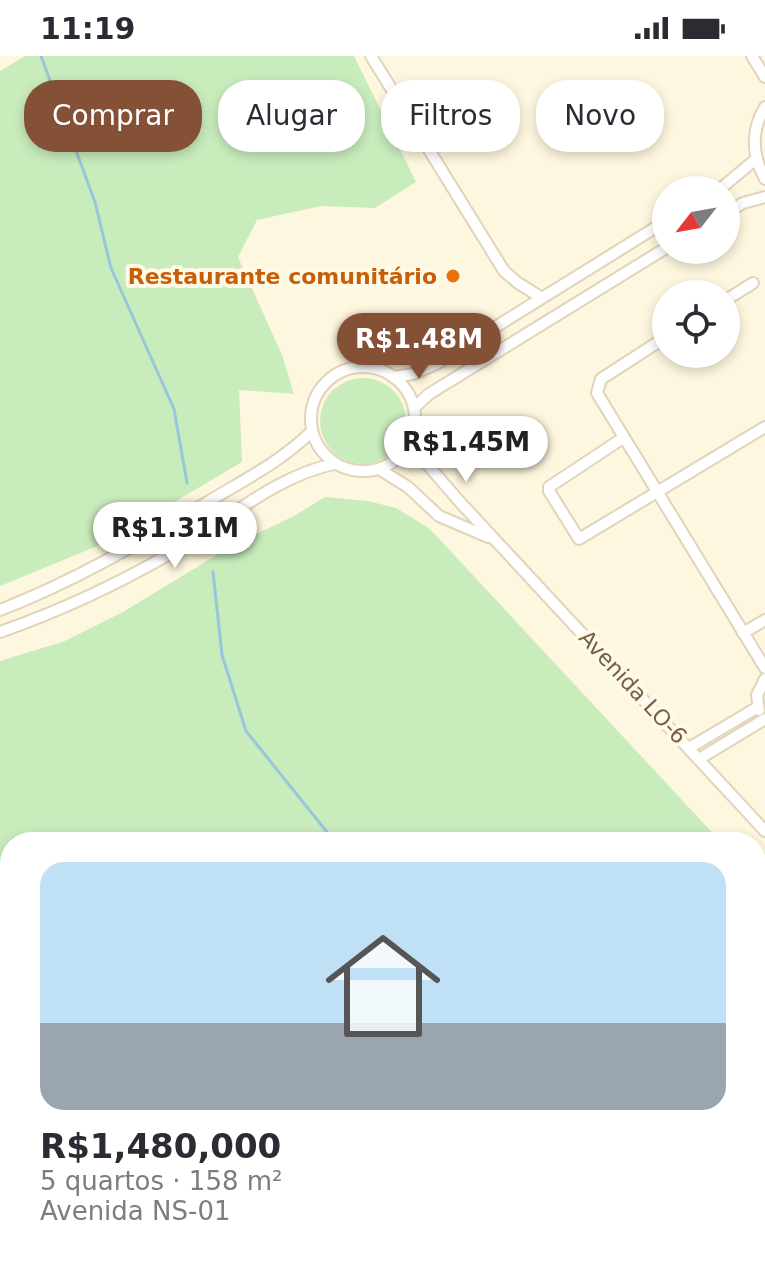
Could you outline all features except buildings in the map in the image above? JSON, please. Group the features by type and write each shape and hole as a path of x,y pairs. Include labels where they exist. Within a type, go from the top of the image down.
{"street":[{"path":"371,56 504,271 542,298"},
{"path":"752,56 765,77"},
{"path":"765,107 755,133 756,159 765,179"},
{"path":"736,176 756,159"},
{"path":"740,205 765,197"},
{"path":"393,377 413,374 436,364 652,229"},
{"path":"636,239 652,245"},
{"path":"414,408 429,394 652,257"},
{"path":"740,291 753,283"},
{"path":"652,346 602,377 597,386 599,399 765,668"},
{"path":"355,367 372,368 393,377 408,394 414,408 414,426 409,443 397,459 379,469 360,472 334,464 323,453 312,431 311,414 315,397 325,383 338,373 355,367"},
{"path":"623,438 551,484 548,489 579,539 765,427"},
{"path":"0,610 62,584 129,549 276,461 312,431"},
{"name":"Avenida LO-6","path":"409,443 451,493 765,831"},
{"path":"0,632 41,618 120,580 174,552 291,479 314,468 334,464"},
{"path":"379,469 408,487 439,516 479,531 501,544"},
{"path":"743,633 765,620"},
{"path":"699,759 765,719 758,707 757,693 765,679"},
{"path":"689,748 758,707"}],"green space":[{"path":"25,56 354,56 381,111 381,152 401,152 416,182 375,208 321,206 257,220 238,257 282,355 294,394 239,390 242,462 105,543 0,586 0,71"},
{"path":"363,378 387,385 399,397 406,421 399,445 387,457 363,464 339,457 327,445 320,421 327,397 339,385"},
{"path":"325,497 368,501 396,508 430,529 712,832 0,832 0,661 65,641 123,612 233,545 294,516"}],"waterway":[{"path":"41,56 95,202 111,268 174,409 187,483"},
{"path":"213,572 222,655 246,731 327,832"}],"place":[{"name":"Restaurante comunitário","path":"453,276"}]}
